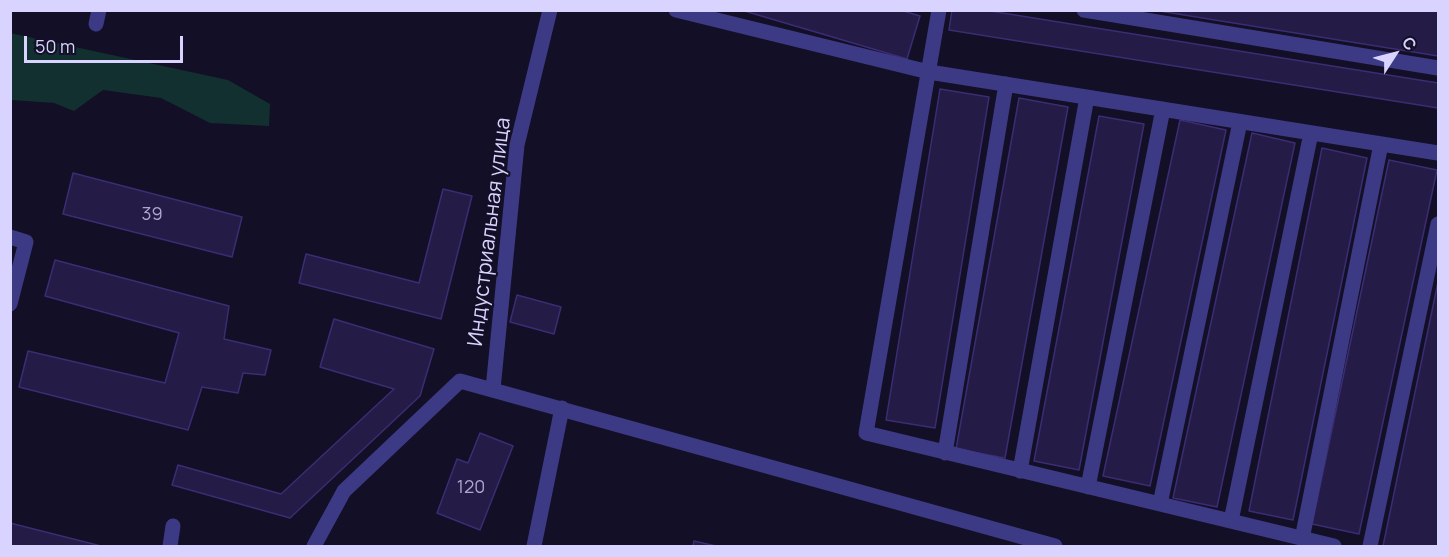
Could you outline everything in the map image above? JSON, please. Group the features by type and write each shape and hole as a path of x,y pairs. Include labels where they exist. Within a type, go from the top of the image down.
{"street":[{"name":"Индустриальная улица","path":"493,389 517,145 550,10"},
{"path":"676,10 929,72 1438,153"},
{"path":"939,10 866,433 1334,546"},
{"path":"1084,10 1438,68"},
{"path":"945,453 1006,84"},
{"path":"1020,471 1087,97"},
{"path":"1088,487 1163,109"},
{"path":"1160,504 1240,122"},
{"path":"1231,522 1311,133"},
{"path":"1302,539 1381,144"},
{"path":"1370,546 1438,224"},
{"path":"10,237 26,242 10,304"},
{"path":"314,546 344,491 460,381 1055,546"},
{"path":"534,546 562,408"},
{"path":"170,546 173,526"}],"green space":[{"path":"10,33 228,80 270,104 269,126 210,123 161,98 103,90 74,111 54,103 11,100"}],"building":[{"path":"741,10 900,10 920,16 907,59"},
{"path":"952,10 984,10 1438,83 1438,108 949,30"},
{"path":"1153,10 1438,10 1438,56"},
{"path":"940,89 989,97 935,428 886,420"},
{"path":"1019,98 1068,107 1005,458 956,449"},
{"path":"1099,116 1144,124 1079,470 1034,461"},
{"path":"1180,120 1226,130 1150,486 1103,476"},
{"path":"1252,133 1295,143 1217,507 1173,498"},
{"path":"1322,148 1367,158 1293,520 1249,511"},
{"path":"1389,160 1437,170 1359,534 1312,524"},
{"path":"73,173 242,217 232,257 63,214"},
{"path":"443,189 472,196 441,319 299,283 306,254 419,283"},
{"path":"55,260 229,306 224,339 271,350 265,375 243,373 238,393 202,387 188,430 19,387 28,351 165,383 179,333 45,296"},
{"path":"1438,282 1438,546 1383,546"},
{"path":"517,295 561,307 554,334 510,322"},
{"path":"334,319 434,349 420,396 290,518 172,485 178,465 281,494 394,389 320,367"},
{"path":"480,433 513,446 480,530 437,513 457,459 468,463"},
{"path":"10,523 101,546 10,546"},
{"path":"694,541 716,546 693,546"}]}
